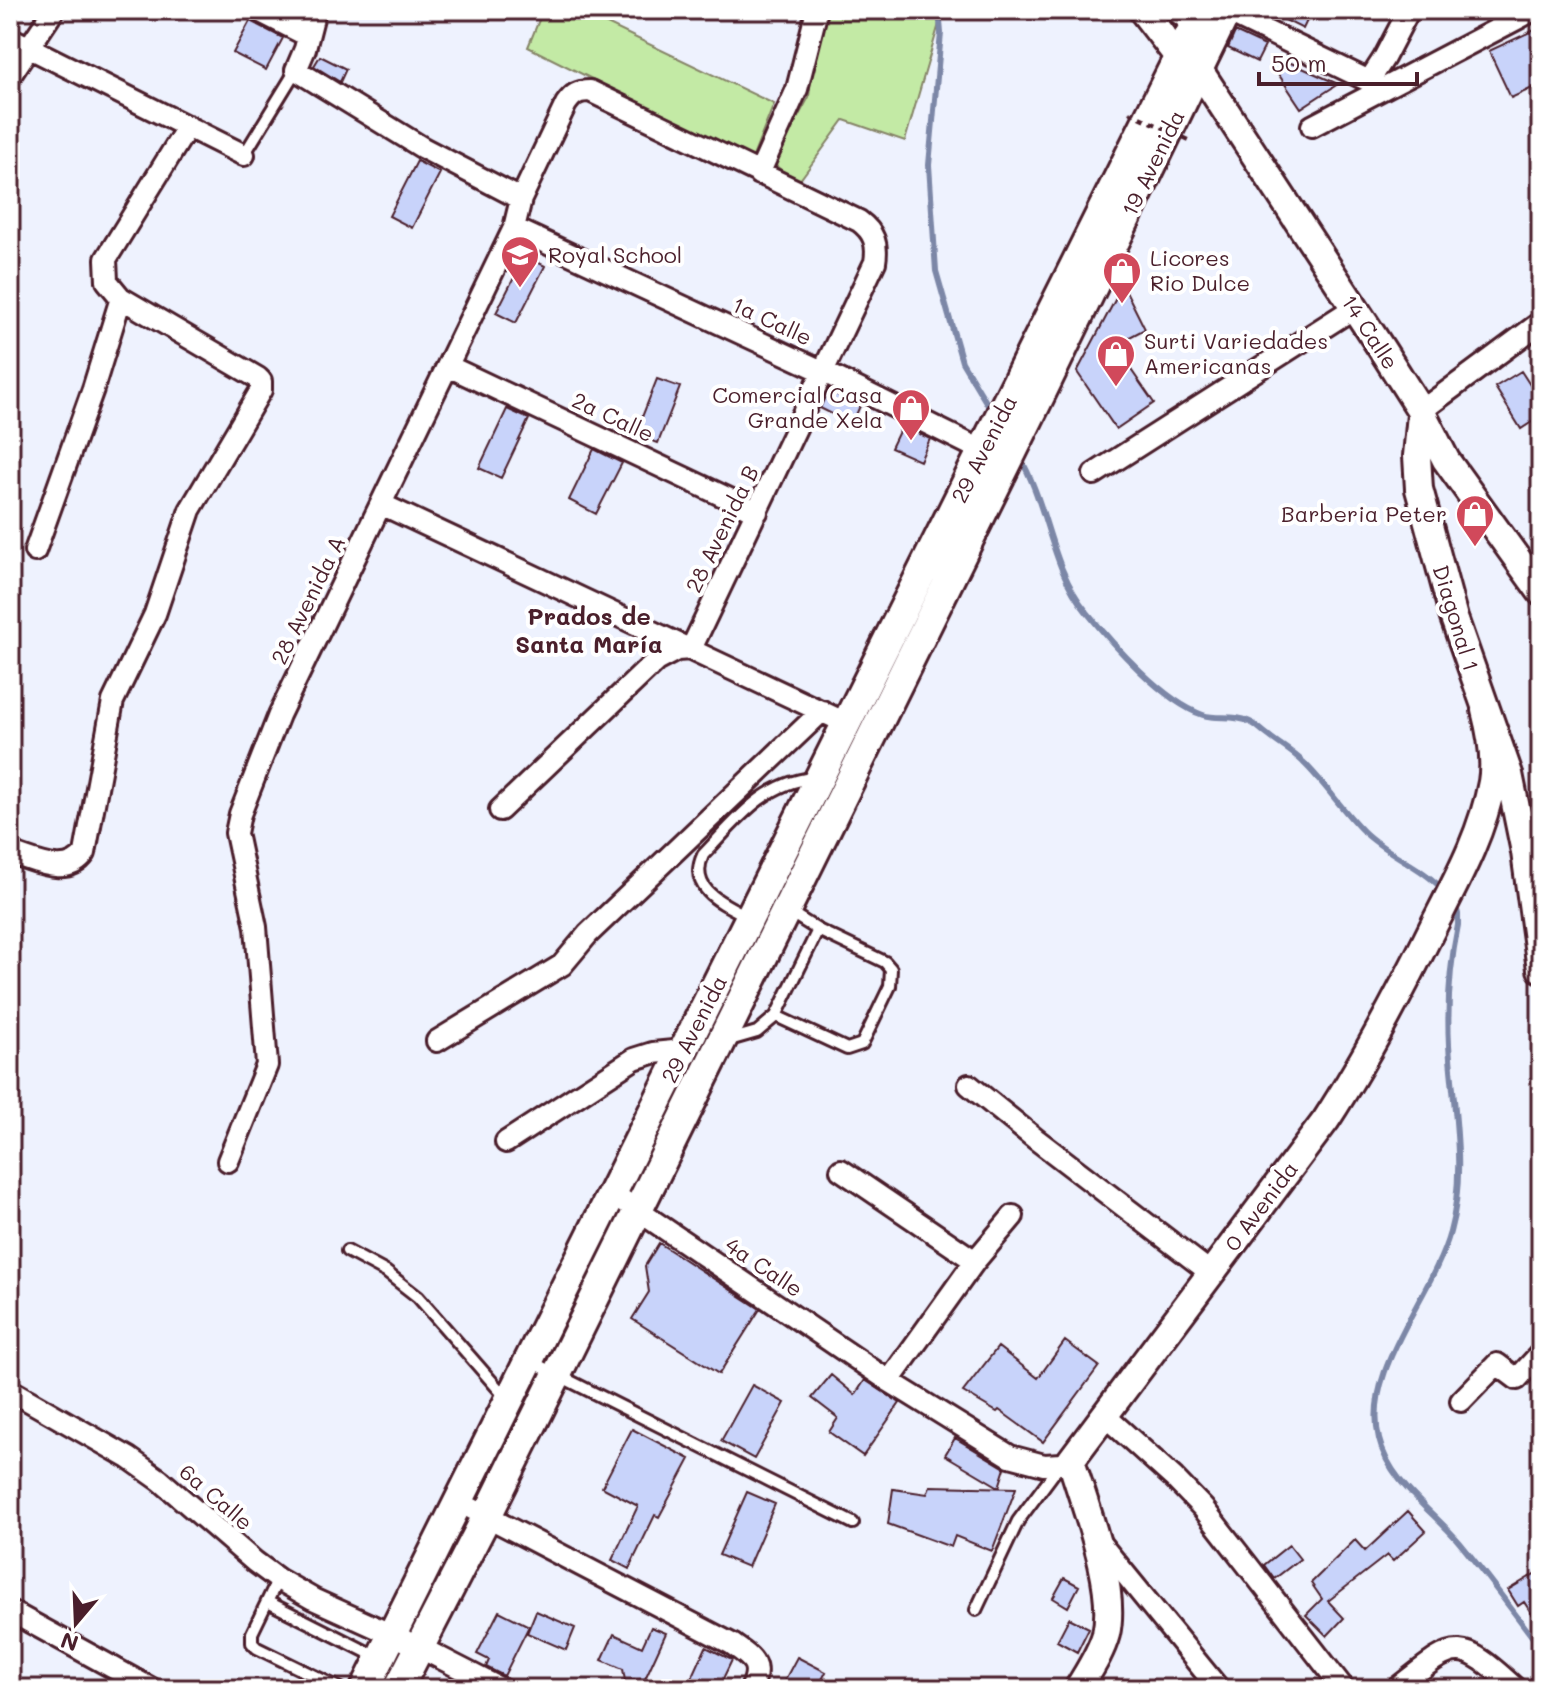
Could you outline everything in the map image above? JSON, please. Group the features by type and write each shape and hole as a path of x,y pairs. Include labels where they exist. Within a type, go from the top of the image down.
{"main road":[{"name":"19 Avenida","path":"1037,402 1189,64 1206,13"},
{"name":"19 Avenida","path":"1023,370 1189,64"},
{"name":"29 Avenida","path":"398,1689 487,1516 786,910 997,453 1023,370"},
{"name":"29 Avenida","path":"365,1689 819,777 834,717 997,453 1037,402"}],"street":[{"path":"10,76 19,42 54,10"},
{"path":"257,10 308,36"},
{"path":"315,10 296,70 423,148 521,199"},
{"path":"759,174 797,89 817,10"},
{"name":"14 Calle","path":"1142,10 1189,64 1421,411 1446,460 1541,592"},
{"path":"1372,87 1409,10"},
{"path":"1312,126 1372,87 1534,10"},
{"path":"1206,13 1372,87"},
{"path":"19,42 244,155"},
{"name":"28 Avenida A","path":"228,1161 267,1065 256,927 236,833 237,823 279,715 514,228 521,199 566,104 579,91 590,91 759,174"},
{"path":"10,853 63,868 73,866 85,853 113,701 155,614 190,510 261,387 258,378 121,298 107,281 106,259 188,126"},
{"name":"28 Avenida B","path":"691,649 875,262 872,233 859,221 759,174"},
{"name":"1a Calle","path":"514,228 997,453"},
{"path":"35,551 93,389 121,298"},
{"path":"1094,474 1354,308"},
{"path":"1421,411 1541,322"},
{"name":"2a Calle","path":"448,366 757,512"},
{"name":"Diagonal 1","path":"1421,411 1417,456 1419,489 1454,618 1509,774 1525,852 1541,969"},
{"path":"381,504 834,717 588,934 562,965 437,1041"},
{"path":"500,810 656,661 677,650 691,649"},
{"name":"0 Avenida","path":"1066,1462 1343,1094 1418,958 1468,857 1492,779 1491,733 1485,710"},
{"path":"506,1142 634,1059 653,1053 684,1050"},
{"path":"969,1085 1211,1273"},
{"path":"841,1170 975,1261"},
{"name":"4a Calle","path":"612,1193 889,1381 1010,1456 1036,1464 1066,1462"},
{"path":"889,1381 975,1261 1013,1216"},
{"path":"1461,1401 1497,1364 1517,1379 1541,1353"},
{"name":"6a Calle","path":"10,1390 129,1458 160,1480 278,1579 386,1647 419,1647 501,1689"},
{"path":"1104,1415 1163,1467 1203,1508 1344,1689"},
{"path":"1066,1462 1094,1536 1108,1613 1103,1643 1078,1689"},
{"path":"459,1502 732,1644 756,1665 757,1673 751,1689"},
{"path":"1094,1536 1215,1687"},
{"path":"10,1611 152,1689"},
{"path":"1396,1689 1438,1656 1451,1650 1478,1658 1516,1689"}],"lane":[{"path":"244,155 296,70"},
{"path":"750,918 707,893 698,874 703,855 767,792 800,779 819,777"},
{"path":"776,1016 847,1049 855,1048 862,1044 890,986 891,969 885,962 818,930 786,910"},
{"path":"720,1043 757,1032 776,1016 818,930"},
{"path":"347,1251 404,1284 418,1297 509,1402"},
{"path":"530,1361 853,1523"},
{"path":"976,1610 1018,1521 1066,1462"},
{"path":"278,1579 252,1633 250,1639 254,1646 341,1689"},
{"path":"268,1602 386,1647"}],"path":[{"path":"1129,112 1189,140"}],"green space":[{"path":"543,10 578,10 774,104 752,159 528,47"},
{"path":"818,10 943,10 905,141 844,120 797,184 773,163 809,97"}],"building":[{"path":"1265,10 1312,10 1303,29"},
{"path":"250,21 283,38 266,70 233,53"},
{"path":"1541,27 1541,84 1511,98 1489,51"},
{"path":"1235,32 1265,46 1257,62 1228,48"},
{"path":"320,56 346,69 340,82 314,66"},
{"path":"1291,63 1338,84 1301,108 1277,72"},
{"path":"417,161 440,173 412,228 389,216"},
{"name":"Royal School","path":"525,256 545,266 516,323 496,313"},
{"name":"Surti Variedades Americanas","path":"1123,285 1145,329 1114,345 1154,403 1116,429 1077,372"},
{"path":"1521,371 1541,402 1541,416 1521,429 1495,387"},
{"path":"657,379 680,387 658,443 635,435"},
{"path":"828,390 860,406 852,424 820,408"},
{"path":"507,409 529,419 501,478 479,468"},
{"name":"Comercial Casa Grande Xela","path":"902,425 930,439 920,461 891,448"},
{"path":"594,449 622,463 596,514 569,500"},
{"path":"659,1243 760,1309 719,1374 632,1319 649,1292 645,1266"},
{"path":"1065,1341 1099,1366 1043,1442 999,1410 997,1412 963,1392 998,1347 1038,1378"},
{"path":"831,1375 855,1395 865,1380 900,1403 863,1456 829,1432 838,1418 812,1398"},
{"path":"752,1385 785,1403 754,1459 721,1441"},
{"path":"632,1429 690,1459 659,1517 655,1515 629,1569 612,1560 638,1506 602,1487"},
{"path":"955,1438 1005,1468 999,1487 945,1455"},
{"path":"930,1486 1016,1488 992,1551 955,1536 951,1547 888,1524 893,1489 927,1494"},
{"path":"747,1492 775,1504 748,1567 719,1555"},
{"path":"1408,1511 1426,1531 1393,1561 1387,1555 1328,1601 1344,1618 1327,1636 1306,1615 1322,1599 1311,1583 1355,1540 1365,1551"},
{"path":"1289,1545 1300,1559 1274,1579 1264,1565"},
{"path":"1541,1570 1541,1628 1524,1602 1518,1606 1508,1590"},
{"path":"1064,1578 1079,1586 1068,1607 1053,1598"},
{"path":"499,1611 529,1626 504,1676 486,1667 489,1660 477,1654"},
{"path":"536,1611 575,1628 566,1650 527,1633"},
{"path":"1069,1618 1089,1628 1077,1652 1057,1641"},
{"path":"651,1627 666,1633 645,1679 625,1681 623,1669 602,1660 614,1634 642,1647"},
{"path":"706,1647 732,1660 718,1689 687,1689"},
{"path":"797,1657 826,1672 817,1689 780,1689"}],"waterway":[{"path":"939,10 941,33 929,165 936,271 962,362 992,412"},
{"path":"1019,456 1037,494 1064,575 1074,594 1124,655 1156,685 1188,708 1203,715 1238,718 1255,725 1303,762 1372,839 1425,874 1445,892"},
{"path":"1455,903 1458,925 1448,1015 1458,1162 1455,1209 1441,1257 1401,1334 1380,1386 1376,1413 1379,1439 1384,1455 1402,1482 1460,1543 1541,1648"}],"place":[{"name":"Royal School","path":"520,289"},
{"name":"Licores Rio Dulce","path":"1122,305"},
{"name":"Surti Variedades Americanas","path":"1116,388"},
{"name":"Comercial Casa Grande Xela","path":"911,442"},
{"name":"Barberia Peter","path":"1475,548"}],"district":[{"name":"Prados de Santa María","path":"589,631"}]}
